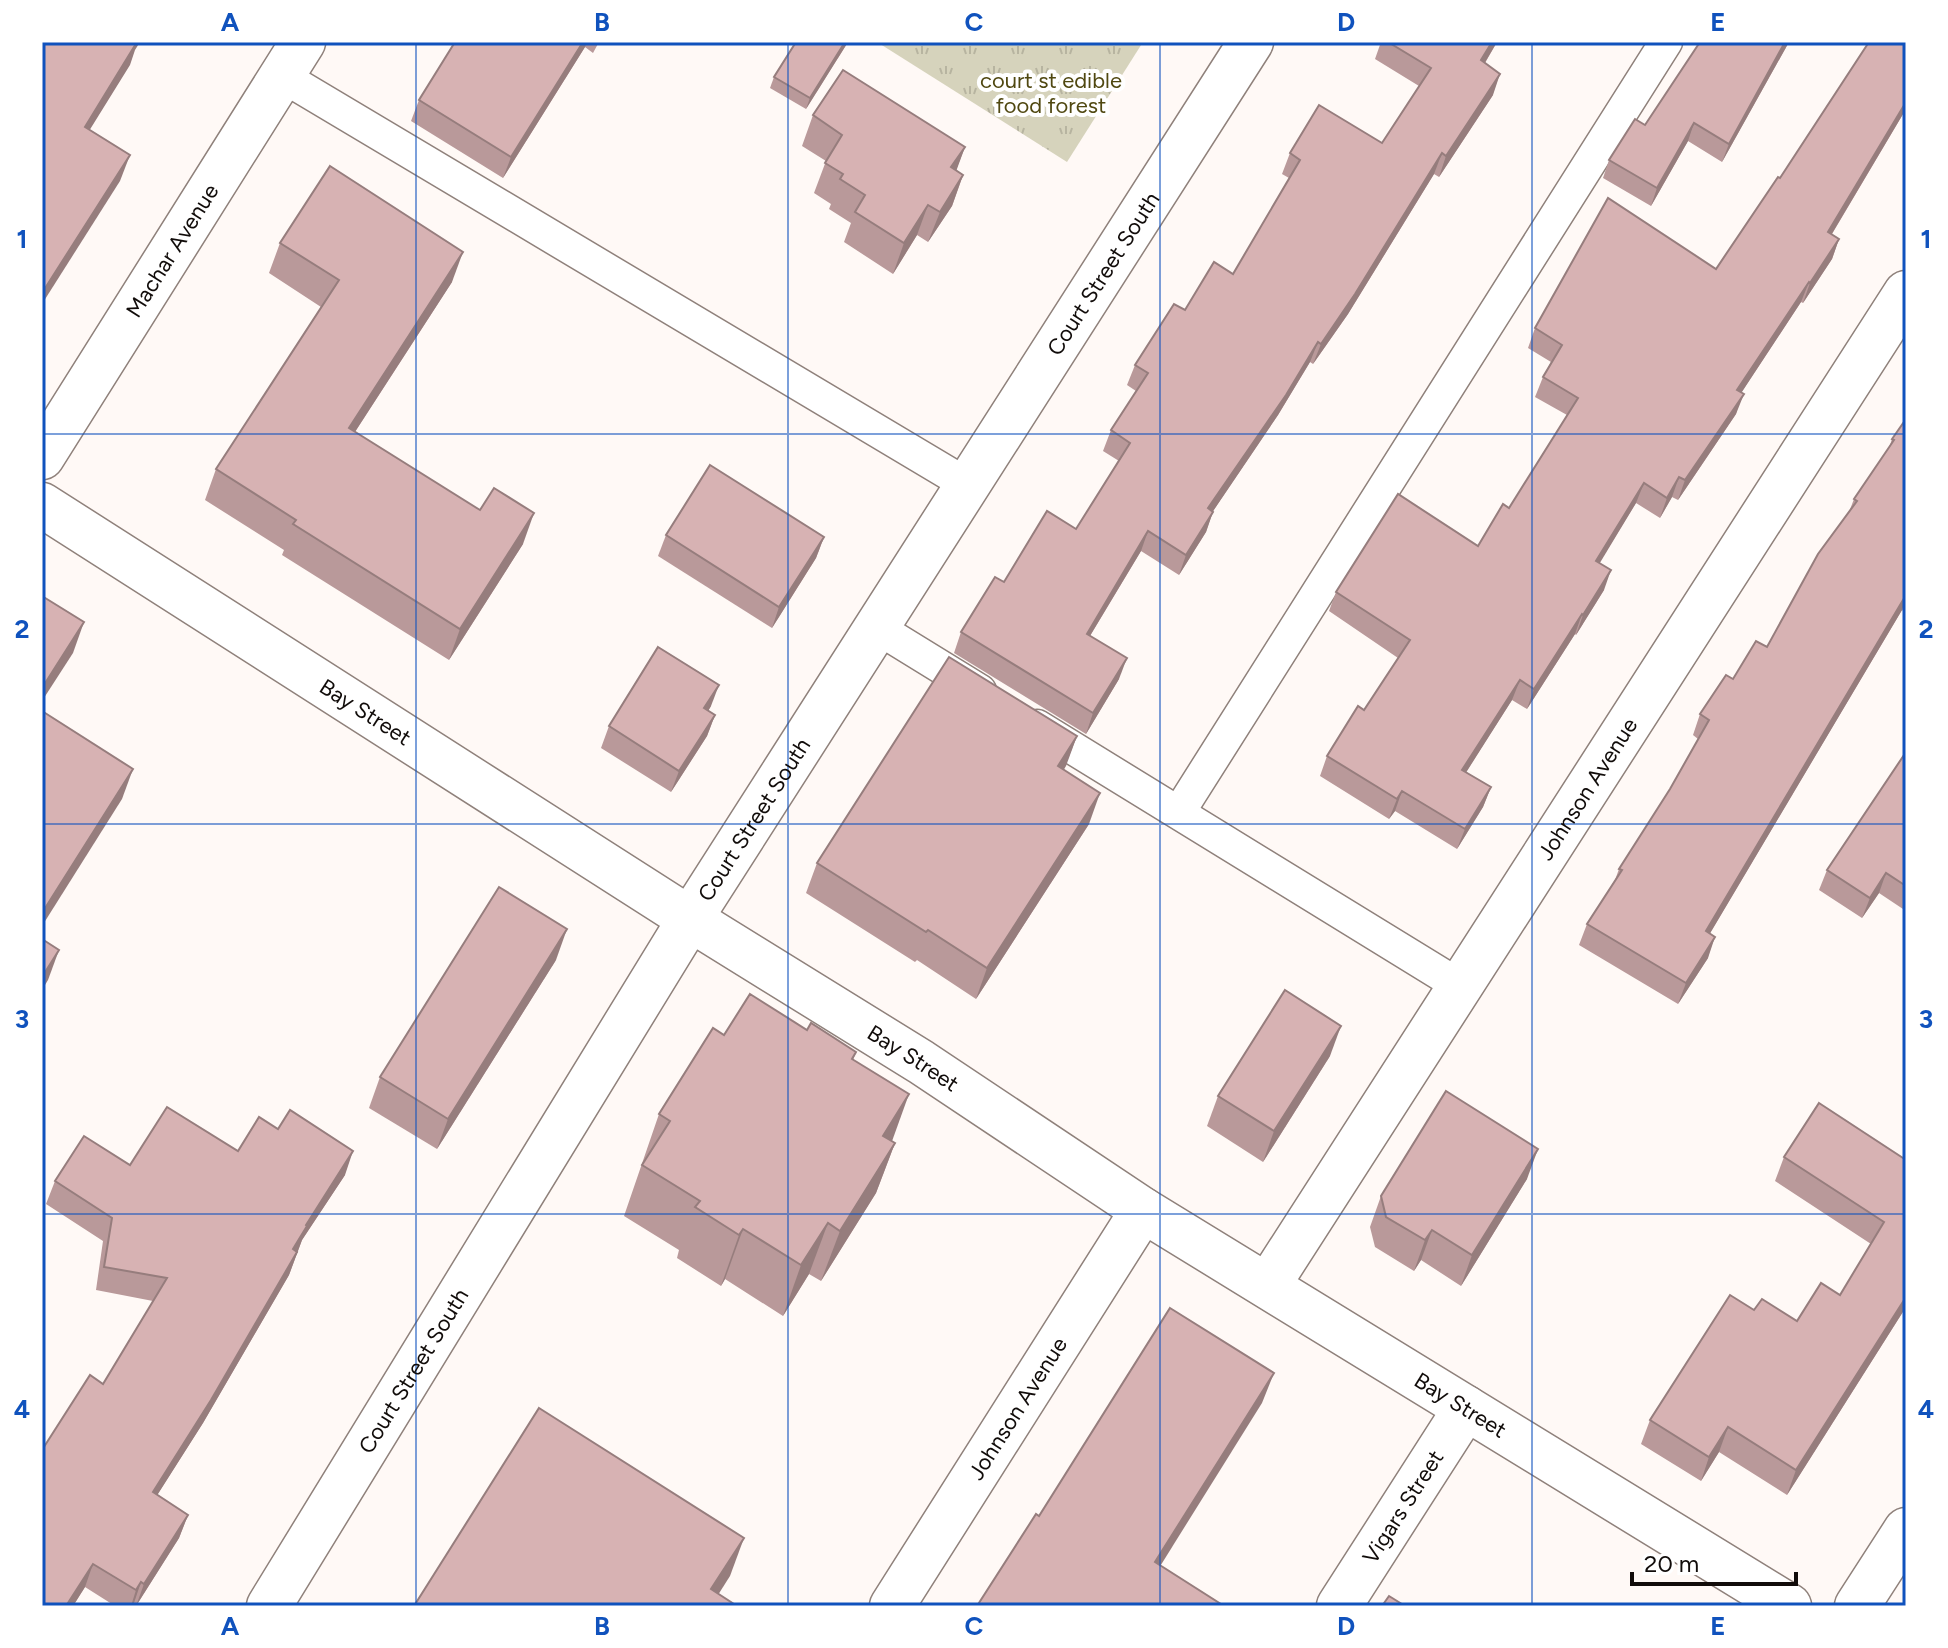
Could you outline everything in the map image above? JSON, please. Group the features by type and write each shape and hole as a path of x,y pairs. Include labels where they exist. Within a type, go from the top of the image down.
{"street":[{"name":"Court Street South","path":"269,1606 690,919 1251,42"},
{"name":"Machar Avenue","path":"42,457 292,59"},
{"name":"Johnson Avenue","path":"1268,1285 1906,293"},
{"name":"Bay Street","path":"42,505 690,919 921,1062 1143,1210 1789,1606"},
{"name":"Johnson Avenue","path":"892,1606 1143,1210"},
{"name":"Vigars Street","path":"1339,1606 1466,1408"},
{"path":"1857,1606 1906,1530"}],"lane":[{"path":"1179,812 1666,42"},
{"path":"292,59 968,485"},
{"path":"876,627 1460,986"}],"green space":[{"name":"court st edible food forest","path":"877,42 1143,42 1067,162"}],"building":[{"path":"42,42 137,42 85,127 130,155 42,293"},
{"path":"455,42 583,42 511,157 419,100"},
{"path":"796,42 845,42 810,98 774,77"},
{"path":"1388,42 1492,42 1481,60 1500,74 1446,156 1442,153 1355,294 1321,344 1318,342 1286,395 1208,508 1213,512 1186,555 1148,531 1087,634 1127,658 1093,713 961,632 995,577 1004,582 1047,511 1076,529 1130,443 1111,430 1148,373 1135,365 1174,304 1185,310 1214,262 1233,274 1300,160 1290,153 1319,105 1382,143 1431,68"},
{"path":"1700,42 1785,42 1729,144 1694,123 1657,188 1609,160 1635,119 1645,125"},
{"path":"1869,42 1906,42 1906,102 1828,232 1839,239 1737,390 1744,394 1685,480 1679,477 1667,498 1644,483 1596,561 1611,570 1583,615 1534,689 1520,680 1462,770 1491,787 1465,829 1402,791 1397,799 1327,756 1358,706 1364,710 1410,640 1336,592 1398,494 1478,546 1503,504 1509,508 1578,398 1543,377 1562,345 1535,328 1608,198 1716,269"},
{"path":"843,70 965,147 951,167 963,175 940,212 928,205 904,243 855,212 865,195 840,179 843,174 825,163 842,135 813,115"},
{"path":"330,166 463,252 349,428 480,510 494,488 534,513 460,629 293,524 296,520 216,469 339,280 280,243"},
{"path":"1906,419 1906,595 1706,931 1715,937 1686,983 1587,924 1709,720 1700,714 1726,675 1733,679 1756,641 1767,647 1818,554 1857,501 1854,499"},
{"path":"710,465 824,537 779,607 666,535"},
{"path":"42,596 84,622 42,688"},
{"path":"658,647 719,685 704,708 715,715 679,771 609,726"},
{"path":"949,657 1077,736 1058,766 1100,793 987,968 817,863"},
{"path":"42,711 133,769 42,913"},
{"path":"1906,752 1906,886 1886,873 1870,898 1827,870"},
{"path":"499,887 567,929 448,1119 380,1077"},
{"path":"42,939 59,950 42,977"},
{"path":"1285,990 1341,1026 1274,1131 1218,1096"},
{"path":"750,994 807,1030 811,1023 856,1052 852,1059 909,1094 883,1136 895,1143 840,1231 828,1223 801,1265 743,1229 739,1235 695,1207 700,1201 642,1165 670,1121 659,1114 713,1028 724,1035"},
{"path":"1446,1091 1538,1149 1472,1255 1432,1230 1425,1240 1386,1217 1381,1196"},
{"path":"1819,1103 1906,1160 1906,1297 1796,1470 1728,1427 1709,1457 1650,1420 1730,1295 1754,1310 1762,1299 1797,1321 1821,1283 1840,1295 1884,1222 1784,1157"},
{"path":"167,1107 238,1151 259,1117 278,1129 290,1110 353,1151 306,1225 293,1249 297,1252 211,1400 153,1492 188,1515 144,1584 141,1582 136,1590 93,1564 66,1606 42,1606 42,1450 90,1375 103,1384 167,1278 104,1267 112,1218 55,1181 84,1136 130,1165"},
{"path":"1170,1308 1274,1373 1155,1562 1224,1606 977,1606 1036,1514 1039,1516"},
{"path":"539,1408 744,1538 711,1589 737,1606 414,1606"},
{"path":"1389,1596 1405,1606 1382,1606"}]}
